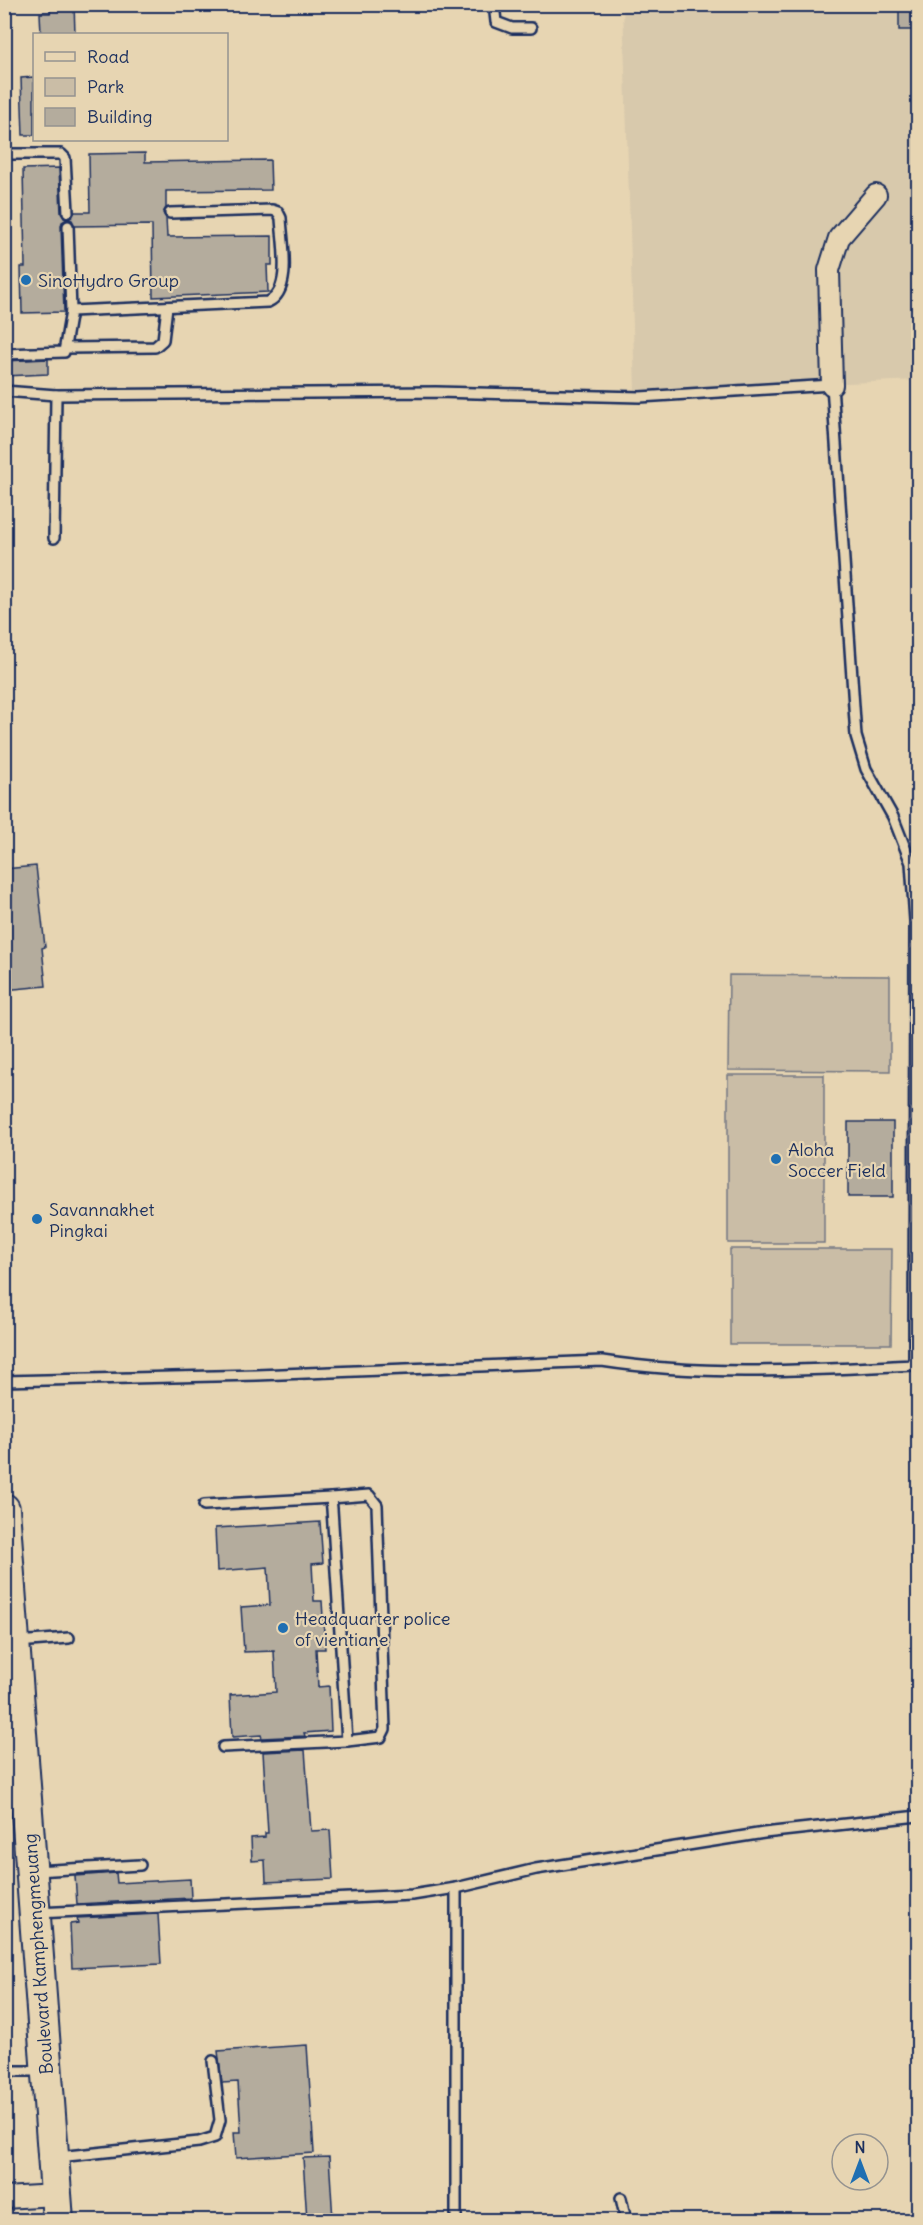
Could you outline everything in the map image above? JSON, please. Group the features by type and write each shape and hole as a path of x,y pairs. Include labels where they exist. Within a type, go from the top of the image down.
{"main road":[{"name":"Boulevard Kamphengmeuang","path":"4,1509 57,2207"}],"street":[{"path":"832,386 829,270 839,238 876,195"},
{"path":"4,2198 57,2207"}],"lane":[{"path":"494,4 496,22 512,28 531,28"},
{"path":"4,154 61,154 65,158 68,212"},
{"path":"72,311 268,302 280,292 284,283 281,218 278,212 272,210 170,213"},
{"path":"66,348 72,311 68,226"},
{"path":"4,354 60,353 66,348 154,346 163,340 167,307"},
{"path":"4,392 56,395 436,392 640,398 832,386 856,736 866,769 893,817 900,835 910,863 912,886 915,921 916,1364 769,1370 683,1370 646,1368 602,1361 257,1375 4,1381"},
{"path":"54,538 56,395"},
{"path":"204,1504 369,1495 377,1504 385,1729 381,1737 347,1741 223,1747"},
{"path":"331,1498 347,1741"},
{"path":"15,1642 69,1638"},
{"path":"35,1913 412,1895 456,1888 536,1869 764,1833 918,1816"},
{"path":"32,1871 140,1865"},
{"path":"456,1888 456,2219"},
{"path":"52,2158 199,2142 215,2136 220,2120 213,2061"},
{"path":"4,2071 46,2070"},
{"path":"621,2198 626,2220"}],"shaded area":[{"path":"623,5 918,5 918,380 635,392"}],"green space":[{"path":"729,975 890,976 890,1071 728,1070"},
{"name":"Aloha Soccer Field","path":"728,1075 824,1075 824,1243 728,1243"},
{"path":"730,1249 892,1249 891,1344 730,1344"}],"building":[{"path":"50,4 74,4 75,33 41,33 40,13 50,13"},
{"path":"899,4 918,4 918,30 899,30"},
{"path":"33,77 33,135 23,135 21,78"},
{"path":"145,153 145,162 270,160 271,190 166,191 166,208 163,213 166,218 167,237 272,236 272,265 267,265 268,292 153,297 152,225 75,226 72,220 67,219 62,222 61,226 64,312 22,313 21,267 25,267 23,169 59,168 61,213 64,218 69,219 75,212 90,212 89,154"},
{"path":"48,359 48,374 4,376 4,361"},
{"path":"36,866 45,947 42,948 46,986 4,990 4,869"},
{"path":"848,1122 893,1122 893,1197 848,1197"},
{"name":"Headquarter police of vientiane","path":"320,1522 323,1563 312,1564 314,1601 322,1601 325,1649 316,1649 318,1687 329,1686 331,1731 304,1733 305,1736 232,1737 230,1695 276,1692 274,1651 244,1652 241,1607 270,1605 268,1567 217,1571 215,1528"},
{"path":"305,1750 311,1831 330,1830 333,1879 266,1882 265,1860 252,1861 251,1838 265,1837 265,1833 268,1833 263,1752"},
{"path":"116,1873 117,1883 190,1879 191,1898 77,1904 75,1876"},
{"path":"158,1914 161,1964 72,1968 70,1924 78,1923 77,1918"},
{"path":"307,2045 314,2153 236,2158 234,2132 241,2132 238,2082 222,2083 218,2051"},
{"path":"329,2157 333,2220 307,2220 303,2158"}],"place":[{"name":"SinoHydro Group","path":"26,280"},
{"name":"Aloha Soccer Field","path":"776,1159"},
{"name":"Savannakhet Pingkai","path":"37,1219"},
{"name":"Headquarter police of vientiane","path":"283,1628"}]}
